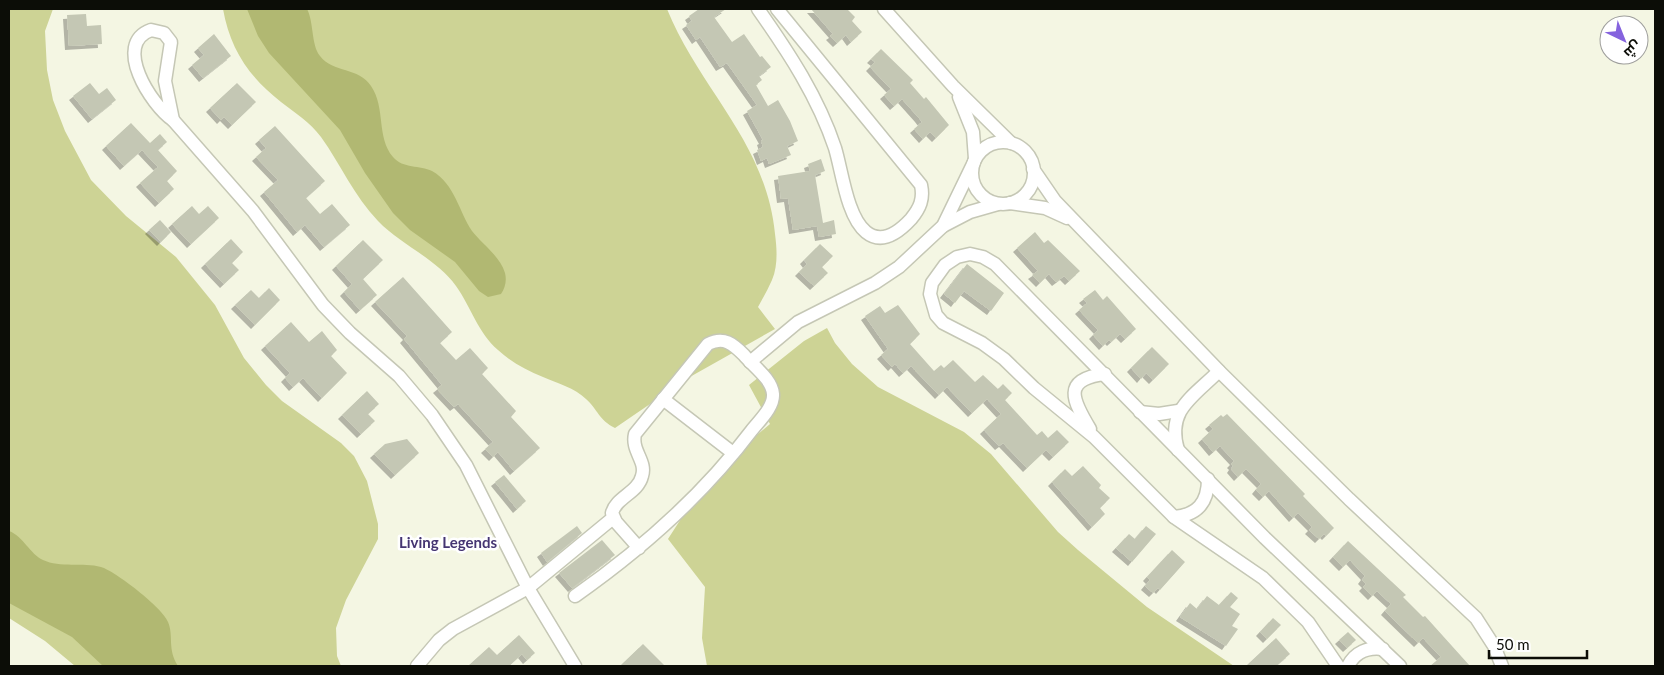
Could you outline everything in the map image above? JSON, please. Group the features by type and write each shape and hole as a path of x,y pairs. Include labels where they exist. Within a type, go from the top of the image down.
{"street":[{"path":"758,9 801,73 817,105 831,137 856,221 867,234 875,238 891,236 907,223 921,204 923,194 921,185 777,9"},
{"path":"884,9 953,86 1010,143 1026,153 1033,169 1055,201 1219,371 1349,499 1476,618 1494,646 1502,666"},
{"path":"173,120 165,80 171,42 164,33 151,30 145,32 137,43 135,50 139,73 150,96 253,210 323,305 350,333 399,376 432,415 466,465 528,588 575,666"},
{"path":"953,86 969,118 975,160 972,177 978,191 990,201 1045,208 1080,226"},
{"path":"943,226 975,160 988,146 999,142 1010,143"},
{"path":"750,362 811,314 875,283 899,267 943,226 970,212 1017,200 1028,190 1031,184 1033,169"},
{"path":"1338,666 1308,622 1287,599 1250,568 1174,517 1094,437 1034,388 994,350 943,323 931,305 932,283 938,274 957,257 970,254 983,257 1004,273 1304,576 1400,666"},
{"path":"575,596 639,548 694,498 733,453 772,400 771,387 750,362 729,342 713,342 704,348 635,434 634,446 643,463 642,477 634,489 613,508 613,518 639,548"},
{"path":"1178,450 1174,431 1178,411 1219,371"},
{"path":"1094,437 1073,396 1075,389 1083,378 1104,374"},
{"path":"663,399 733,453"},
{"path":"1140,412 1159,414 1178,411"},
{"path":"1174,517 1191,514 1198,510 1207,497 1208,480"},
{"path":"418,666 433,647 453,629 528,588 613,518"},
{"path":"1348,666 1357,654 1365,650 1383,649"}],"shaded area":[{"path":"9,9 53,9 45,31 47,70 53,100 65,131 91,180 126,216 176,257 215,305 244,358 266,385 282,401 341,443 354,456 367,481 378,524 378,539 346,600 336,628 337,656 341,666 75,666 45,641 9,618"},
{"path":"223,9 667,9 681,38 746,144 759,171 769,201 777,251 774,275 758,307 775,329 688,378 615,428 602,418 582,395 519,365 491,343 448,276 387,230 378,221 355,191 317,132 259,83 250,72 236,49"},
{"path":"247,9 307,9 311,20 315,46 320,56 332,65 360,76 371,86 376,95 384,141 393,157 407,165 432,171 446,183 456,199 467,224 503,267 506,282 501,294 488,297 479,291 455,262 410,230 393,213 365,173 340,130 269,53 258,36"},
{"path":"827,328 835,343 852,364 878,387 964,432 991,454 1058,532 1078,550 1147,607 1234,666 707,666 702,638 705,587 668,539 695,497 730,458 770,424 749,385 804,341"},
{"path":"9,531 14,533 34,554 43,560 57,564 101,567 117,575 138,591 157,608 168,622 173,654 178,666 103,666 72,637 9,603"}],"building":[{"path":"699,9 726,9 714,17 732,42 744,34 760,57 762,56 771,67 759,76 762,80 756,85 768,106 778,100 790,121 798,141 787,146 791,155 769,164 767,158 761,161 757,150 763,147 761,141 763,140 747,111 757,105 727,63 720,67 700,37 696,40 686,25 692,21 689,16"},
{"path":"811,9 847,9 855,17 852,21 862,32 851,42 846,35 837,43 830,36 833,34"},
{"path":"86,14 87,26 101,25 102,44 69,46 67,15"},
{"path":"214,34 231,56 203,78 192,65 204,55 198,48"},
{"path":"881,49 913,80 910,83 924,99 926,97 949,125 936,138 930,132 923,139 914,129 922,122 919,118 902,99 894,106 884,95 891,89 870,67 875,62 871,59"},
{"path":"90,83 99,94 107,88 116,100 92,119 73,96"},
{"path":"237,83 256,102 232,125 224,117 221,120 210,108"},
{"path":"131,123 150,143 160,134 167,142 158,150 177,171 167,181 174,189 159,203 140,183 158,167 142,150 124,166 106,146"},
{"path":"275,126 325,181 306,198 320,214 332,204 350,225 324,247 305,225 297,232 264,192 278,180 256,157 266,148 259,140"},
{"path":"821,159 825,171 815,175 823,223 834,220 836,234 819,237 817,226 793,230 788,198 781,199 778,176 810,171 808,164"},
{"path":"192,206 199,214 208,206 219,218 191,244 172,224"},
{"path":"160,220 171,232 161,242 149,230"},
{"path":"1035,232 1044,243 1048,240 1080,271 1069,281 1064,276 1056,282 1049,274 1040,283 1032,275 1038,271 1017,248"},
{"path":"231,239 243,252 232,263 239,270 224,284 205,264"},
{"path":"363,240 383,260 363,279 377,295 360,310 344,292 352,284 336,266"},
{"path":"820,244 833,256 822,267 828,273 814,286 799,272 807,264 804,260"},
{"path":"967,264 1004,293 991,311 964,291 955,303 944,294"},
{"path":"403,277 452,332 440,343 456,360 470,348 488,368 482,374 516,411 511,417 540,448 514,471 498,452 493,457 485,449 493,442 458,404 454,407 437,389 442,385 404,339 407,336 375,302"},
{"path":"269,288 280,300 255,325 235,305 251,290 259,298"},
{"path":"1095,290 1103,300 1107,296 1136,329 1125,339 1120,334 1103,346 1093,335 1098,330 1079,310 1087,303 1083,299"},
{"path":"898,305 920,334 910,344 934,371 941,365 944,368 953,360 975,382 983,375 998,389 1003,384 1012,393 1005,400 1037,435 1042,431 1048,438 1057,430 1069,442 1053,457 1046,450 1027,468 1003,443 999,446 984,430 1001,414 987,399 972,413 947,387 939,395 911,366 903,373 895,364 892,367 881,355 888,349 865,316 880,306 885,313"},
{"path":"291,322 309,342 322,331 337,350 331,356 347,373 322,398 303,378 293,387 285,378 290,373 265,346"},
{"path":"1152,347 1169,364 1153,380 1146,373 1141,379 1131,368"},
{"path":"367,391 379,404 368,414 375,421 361,434 342,415"},
{"path":"1227,414 1305,494 1303,496 1334,528 1326,536 1324,534 1319,539 1309,530 1312,527 1298,513 1293,518 1269,491 1263,497 1256,490 1261,484 1246,469 1238,477 1231,469 1233,466 1231,464 1234,461 1220,446 1213,452 1202,439 1213,429 1209,425 1221,415 1223,417"},
{"path":"407,439 419,453 395,475 374,454 385,444"},
{"path":"1083,466 1101,485 1099,488 1110,498 1100,508 1105,514 1092,527 1052,482 1065,469 1072,476"},
{"path":"504,475 526,501 517,509 495,482"},
{"path":"577,526 582,533 547,562 541,553"},
{"path":"1146,526 1156,534 1132,562 1116,548 1129,534 1135,539"},
{"path":"602,540 615,555 572,588 559,573"},
{"path":"1348,541 1406,595 1403,597 1423,617 1425,616 1470,666 1430,666 1441,657 1423,638 1418,643 1385,611 1391,604 1377,591 1372,596 1363,587 1366,584 1362,580 1365,576 1350,560 1343,567 1333,557"},
{"path":"1172,550 1185,562 1160,590 1158,588 1153,593 1145,586 1150,580 1147,577"},
{"path":"1231,592 1238,598 1230,607 1240,614 1232,626 1238,629 1226,646 1180,617 1190,603 1197,609 1207,596 1219,605"},
{"path":"1273,618 1281,625 1267,639 1260,632"},
{"path":"1348,632 1356,640 1347,648 1339,640"},
{"path":"519,635 535,653 527,660 522,654 509,666 468,666 489,647 497,655"},
{"path":"1276,638 1290,654 1276,666 1246,666"},
{"path":"643,644 665,666 620,666"}],"district":[{"name":"Living Legends","path":"448,543"}]}
